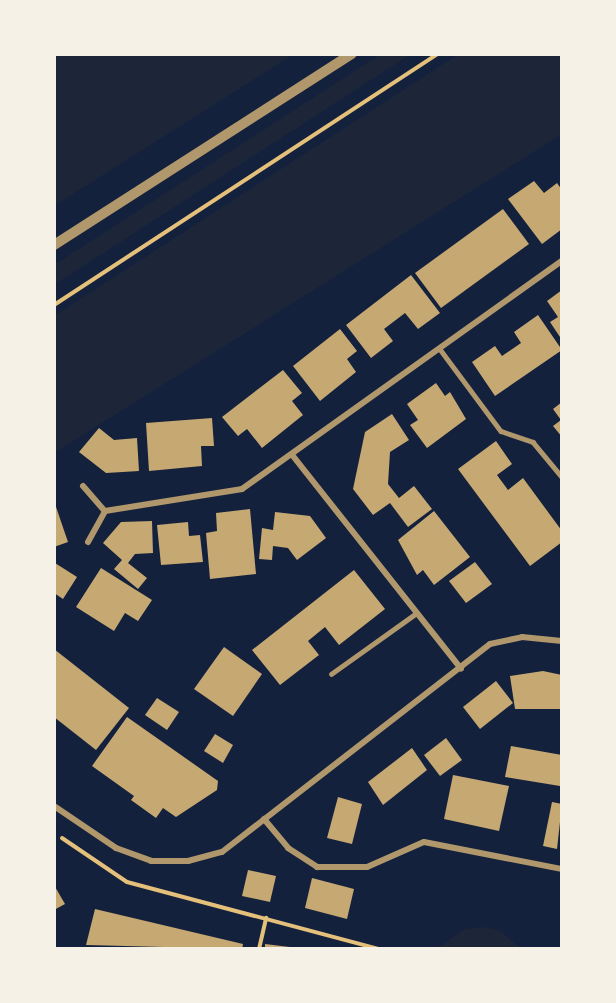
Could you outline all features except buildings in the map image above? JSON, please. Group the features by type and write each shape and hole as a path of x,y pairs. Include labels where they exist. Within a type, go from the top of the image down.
{"street":[{"path":"54,245 352,54"},
{"path":"105,511 242,489 293,456 562,261"},
{"path":"293,456 415,614 461,669"},
{"path":"83,486 105,511"},
{"path":"88,542 105,511"},
{"path":"54,806 116,848 151,861 188,861 222,852 461,669 490,644 522,637 562,641"},
{"path":"264,819 288,848 317,867 367,867 424,842 562,869"}],"lane":[{"path":"441,349 501,431 533,442 562,477"},
{"path":"331,674 415,614"}],"path":[{"path":"54,305 438,54"},
{"path":"54,832 127,882 378,949"},
{"path":"259,949 266,918"}],"shaded area":[{"path":"54,54 294,54 54,206"},
{"path":"381,54 411,54 54,285 54,265"},
{"path":"459,54 562,54 562,134 54,453 54,316"},
{"path":"482,927 499,930 522,949 436,949 465,929"}]}
